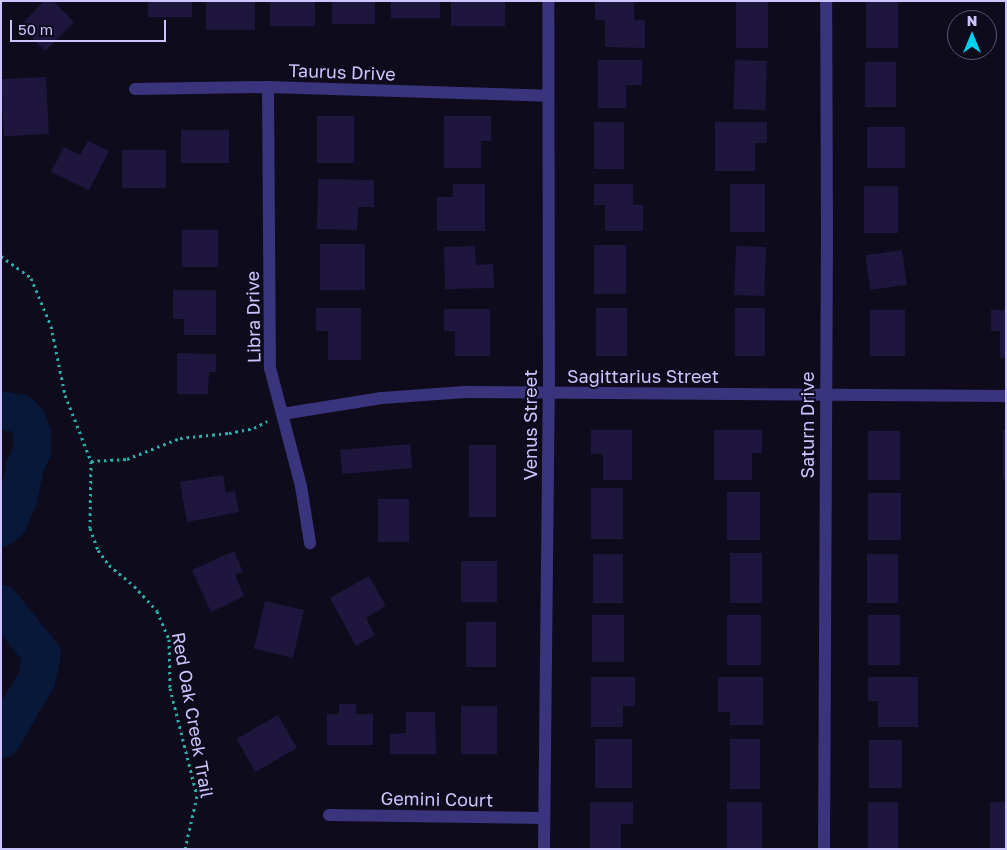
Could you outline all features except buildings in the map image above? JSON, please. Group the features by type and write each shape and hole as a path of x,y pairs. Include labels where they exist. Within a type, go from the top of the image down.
{"street":[{"name":"Venus Street","path":"544,849 548,393 548,1"},
{"name":"Saturn Drive","path":"824,849 827,238 826,1"},
{"name":"Taurus Drive","path":"135,89 268,87 548,96"},
{"name":"Libra Drive","path":"268,87 270,368 301,486 310,543"},
{"name":"Sagittarius Street","path":"282,414 382,398 465,392 1006,396"},
{"name":"Gemini Court","path":"329,815 544,818"}],"path":[{"name":"Red Oak Creek Trail","path":"1,256 31,278 51,326 65,394 91,461 90,528 98,550 109,565 134,586 157,611 169,639 170,688 197,796 185,849"},
{"path":"91,461 127,459 180,438 254,428 282,414"}],"waterway":[{"path":"1,410 21,414 28,422 32,434 32,451 25,467 18,499 9,521 1,528"},
{"path":"1,604 42,655 36,680 1,740"}]}
